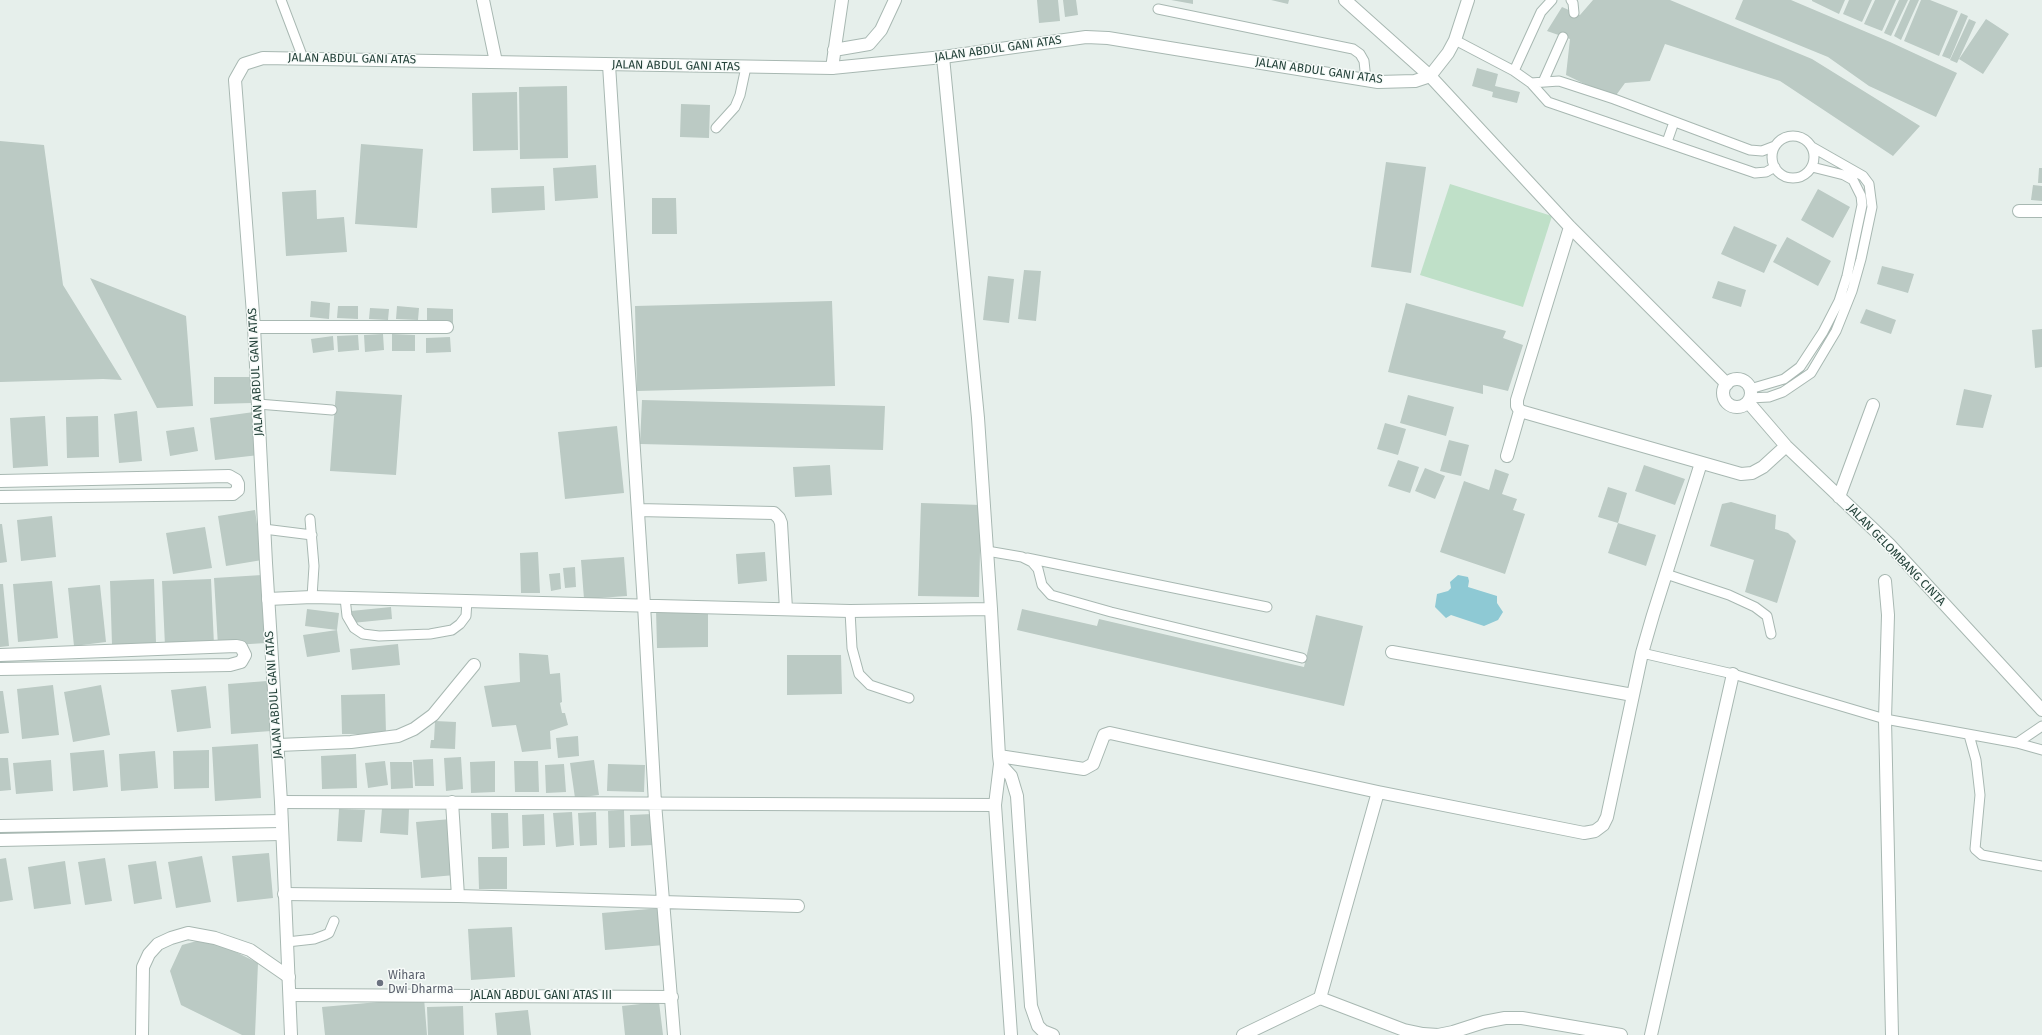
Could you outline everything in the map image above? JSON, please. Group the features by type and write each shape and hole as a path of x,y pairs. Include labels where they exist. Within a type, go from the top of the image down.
{"street":[{"path":"483,0 496,62"},
{"path":"832,68 842,0"},
{"path":"834,50 869,44 881,30 895,0"},
{"path":"1345,0 1430,76 1570,226 1727,384"},
{"path":"1430,76 1448,53 1455,40 1468,0"},
{"name":"JALAN ABDUL GANI ATAS","path":"291,1035 281,834 281,802 264,529 254,327 235,80 244,64 252,60 263,58 303,58 609,65 832,68 942,57 1066,39 1108,38 1378,82 1415,81 1430,76"},
{"path":"942,57 977,410 992,609 999,760 995,805 1011,1035"},
{"path":"609,65 644,605 655,803 674,1035"},
{"path":"2019,211 2042,211"},
{"path":"1507,456 1520,411 1517,400 1570,226"},
{"path":"254,327 447,327"},
{"path":"1732,380 1741,380 1749,385 1750,396 1736,407 1728,403 1724,395 1727,384 1732,380"},
{"name":"JALAN GELOMBANG CINTA","path":"1750,396 1786,446 1889,544 2042,710"},
{"path":"1839,497 1873,404"},
{"path":"1520,411 1741,474 1752,473 1763,467 1786,446"},
{"path":"999,760 1084,769 1093,764 1104,735 1110,733 1378,792 1584,833 1595,831 1602,825 1607,817 1642,653 1702,463"},
{"path":"0,481 229,476 236,480 238,484 238,490 233,494 0,497"},
{"path":"638,510 774,513 780,518 781,523 786,610"},
{"path":"1885,581 1888,615 1885,719 1892,1035"},
{"path":"268,599 312,597 850,611 992,609"},
{"path":"0,655 236,646 241,647 245,655 241,662 230,665 0,669"},
{"path":"1392,652 1633,695"},
{"path":"278,746 351,742 398,736 414,729 433,715 474,665"},
{"path":"1651,1035 1733,674"},
{"path":"999,760 1011,776 1017,796 1031,1006 1038,1026 1043,1031 1054,1035"},
{"path":"1320,998 1378,792"},
{"path":"281,802 995,805"},
{"path":"452,802 458,896"},
{"path":"281,821 6,826 5,839 281,834"},
{"path":"284,894 458,896 798,906"},
{"path":"142,1035 143,967 149,954 158,944 171,938 188,933 215,938 250,950 289,977"},
{"name":"JALAN ABDUL GANI ATAS III","path":"290,995 672,997"},
{"path":"1243,1035 1320,998 1404,1030 1424,1034 1438,1035 1454,1032 1484,1022 1505,1018 1522,1018 1621,1035"}],"lane":[{"path":"280,0 303,58"},
{"path":"1514,71 1541,12 1552,0"},
{"path":"1571,0 1573,3 1574,13"},
{"path":"1158,9 1353,49 1360,54 1364,61 1366,80"},
{"path":"1543,82 1563,37"},
{"path":"1455,40 1514,71 1531,83 1548,102 1755,173 1766,172 1775,167"},
{"path":"716,128 735,107 740,95 746,67"},
{"path":"1531,83 1559,82 1750,150 1762,151 1775,146 1786,137 1801,137 1812,147 1863,176 1869,184 1872,207 1847,290 1823,332 1800,367 1784,379 1750,396"},
{"path":"1667,142 1674,122"},
{"path":"1775,146 1773,160 1775,167 1786,176 1793,177 1800,176 1812,167 1814,153 1812,147"},
{"path":"1812,167 1853,180 1861,196 1862,205 1847,276 1847,290"},
{"path":"258,404 332,410"},
{"path":"310,519 314,566 312,597"},
{"path":"264,529 312,535"},
{"path":"987,550 1267,607"},
{"path":"1022,557 1035,565 1042,585 1051,595 1110,612 1302,658"},
{"path":"1666,574 1729,595 1755,607 1767,616 1771,634"},
{"path":"345,598 347,616 354,628 363,634 380,636 430,634 452,630 460,624 466,616 467,601"},
{"path":"850,611 852,648 859,674 870,685 909,698"},
{"path":"1642,653 1733,674 1885,719 2017,743 2042,750"},
{"path":"2017,743 2042,726"},
{"path":"1969,735 1976,760 1980,794 1974,849 1982,855 2042,866"},
{"path":"287,942 314,939 325,936 329,933 334,921"}],"green space":[{"path":"1450,184 1552,216 1523,307 1420,275"}],"water":[{"path":"1458,575 1468,577 1468,587 1497,596 1497,603 1503,612 1498,620 1484,626 1451,615 1446,618 1435,607 1437,594 1448,591 1451,588 1450,582"}],"building":[{"path":"1037,0 1058,0 1060,21 1039,23"},
{"path":"1063,0 1076,0 1078,15 1065,17"},
{"path":"1171,0 1193,0 1193,4"},
{"path":"1271,0 1289,0 1288,4"},
{"path":"1593,0 1670,0 1812,59 1920,126 1893,156 1780,81 1665,44 1650,81 1625,83 1614,98 1566,75 1570,39 1547,31 1562,7 1580,15"},
{"path":"1743,0 1791,0 1890,42 1957,73 1936,117 1869,86 1828,57 1735,19"},
{"path":"1812,0 1845,0 1839,14"},
{"path":"1849,0 1872,0 1862,22 1843,14"},
{"path":"1875,0 1896,0 1882,31 1864,24"},
{"path":"1899,0 1908,0 1891,36 1884,33"},
{"path":"1910,0 1919,0 1901,40 1894,36"},
{"path":"1921,0 1930,0 1958,11 1939,56 1904,41"},
{"path":"1961,13 1968,16 1950,59 1942,56"},
{"path":"1969,19 1976,22 1957,63 1950,60"},
{"path":"1986,19 2009,34 1983,74 1959,59"},
{"path":"1477,68 1498,74 1495,86 1520,92 1517,103 1492,97 1493,92 1472,86"},
{"path":"567,86 568,158 520,159 519,87"},
{"path":"517,92 518,150 473,151 472,93"},
{"path":"681,104 710,105 709,138 680,137"},
{"path":"0,141 44,145 63,285 122,380 103,379 0,382"},
{"path":"361,144 423,149 417,228 355,224"},
{"path":"1386,162 1426,167 1411,273 1371,267"},
{"path":"596,165 598,198 555,201 553,168"},
{"path":"2039,168 2042,168 2042,183 2038,183"},
{"path":"2033,185 2042,186 2042,201 2031,200"},
{"path":"544,186 545,210 492,213 491,188"},
{"path":"1818,189 1850,207 1833,238 1801,220"},
{"path":"316,190 317,219 344,217 347,252 286,256 282,192"},
{"path":"652,198 676,198 677,234 652,234"},
{"path":"1734,226 1777,245 1764,273 1721,254"},
{"path":"1787,237 1831,261 1818,286 1773,262"},
{"path":"1882,266 1914,274 1908,293 1877,284"},
{"path":"1024,270 1041,271 1036,321 1018,319"},
{"path":"988,276 1014,279 1009,323 983,320"},
{"path":"90,278 186,316 193,406 157,408"},
{"path":"1718,281 1746,290 1741,307 1712,298"},
{"path":"311,301 330,303 329,319 310,317"},
{"path":"832,301 835,386 637,391 635,306"},
{"path":"1406,303 1506,331 1503,338 1523,345 1508,391 1483,385 1483,394 1388,372"},
{"path":"338,306 358,306 358,319 337,318"},
{"path":"397,306 419,308 418,320 396,319"},
{"path":"370,308 389,309 388,320 369,319"},
{"path":"427,308 453,309 453,324 427,324"},
{"path":"1866,309 1896,320 1891,334 1860,323"},
{"path":"2042,329 2042,367 2035,368 2032,330"},
{"path":"383,334 384,350 365,352 364,335"},
{"path":"392,334 415,335 415,351 392,351"},
{"path":"358,335 359,350 338,352 337,336"},
{"path":"333,336 334,350 313,353 311,339"},
{"path":"450,337 451,352 426,353 426,338"},
{"path":"214,377 252,377 252,403 214,404"},
{"path":"1964,389 1992,395 1983,428 1956,425"},
{"path":"336,391 402,395 396,475 330,471"},
{"path":"1408,395 1454,407 1446,436 1400,423"},
{"path":"642,400 885,406 883,450 640,444"},
{"path":"137,411 142,461 119,463 114,414"},
{"path":"254,412 259,455 215,460 210,418"},
{"path":"45,416 48,466 13,468 10,418"},
{"path":"98,416 99,457 67,458 66,417"},
{"path":"1385,423 1406,429 1398,455 1377,449"},
{"path":"617,426 624,493 565,499 558,432"},
{"path":"194,427 198,451 170,456 166,431"},
{"path":"1449,440 1469,445 1461,476 1440,471"},
{"path":"1398,460 1419,467 1410,493 1388,486"},
{"path":"830,465 832,495 795,497 793,467"},
{"path":"1644,465 1685,479 1675,505 1635,491"},
{"path":"1425,468 1445,476 1435,499 1415,491"},
{"path":"1495,469 1509,474 1502,494 1517,499 1513,510 1525,514 1505,574 1440,552 1464,481 1489,490"},
{"path":"1608,487 1627,493 1618,523 1598,517"},
{"path":"1731,502 1776,515 1775,529 1788,533 1796,541 1777,603 1745,592 1754,560 1710,546 1722,504"},
{"path":"921,503 981,505 979,597 918,596"},
{"path":"255,510 262,560 226,566 218,516"},
{"path":"52,516 56,557 21,561 17,520"},
{"path":"1618,523 1656,535 1646,566 1608,553"},
{"path":"0,524 2,524 7,562 0,563"},
{"path":"205,527 212,568 173,574 166,533"},
{"path":"538,552 540,593 521,593 520,553"},
{"path":"765,552 767,581 738,584 736,554"},
{"path":"624,557 627,596 584,599 581,560"},
{"path":"575,567 576,587 565,588 563,568"},
{"path":"560,573 561,589 551,591 549,574"},
{"path":"262,575 266,643 218,646 214,578"},
{"path":"154,579 156,643 112,645 110,581"},
{"path":"211,579 214,645 165,646 162,581"},
{"path":"52,581 58,638 18,642 13,584"},
{"path":"0,584 3,584 9,646 0,647"},
{"path":"100,585 106,642 74,646 68,588"},
{"path":"391,607 392,619 352,623 351,611"},
{"path":"708,608 708,647 657,648 656,609"},
{"path":"307,609 339,613 337,630 305,626"},
{"path":"1022,609 1097,626 1099,619 1304,667 1316,615 1363,626 1344,706 1017,630"},
{"path":"337,630 340,652 307,657 303,635"},
{"path":"398,644 400,665 352,670 350,649"},
{"path":"519,653 548,655 550,674 560,673 562,702 560,703 562,713 565,713 568,725 550,731 551,749 522,752 516,725 492,727 484,686 520,682"},
{"path":"787,655 841,655 842,694 787,695"},
{"path":"267,681 271,731 231,734 228,684"},
{"path":"53,685 59,735 22,739 17,689"},
{"path":"101,685 110,735 73,742 64,692"},
{"path":"206,686 211,728 177,732 171,690"},
{"path":"0,691 3,691 9,733 0,734"},
{"path":"385,694 386,734 342,734 341,695"},
{"path":"435,721 456,722 455,749 430,748 431,740 434,740"},
{"path":"578,736 579,756 558,758 556,738"},
{"path":"258,744 261,798 215,801 212,747"},
{"path":"104,750 108,787 73,791 70,753"},
{"path":"209,750 209,788 174,789 173,751"},
{"path":"155,751 158,788 121,791 119,754"},
{"path":"356,754 357,788 322,789 321,756"},
{"path":"461,757 463,789 446,791 444,758"},
{"path":"0,758 8,758 11,790 0,791"},
{"path":"433,759 434,786 415,786 413,760"},
{"path":"51,760 53,791 16,794 13,763"},
{"path":"594,760 599,795 575,798 570,763"},
{"path":"385,761 388,785 368,788 365,763"},
{"path":"495,761 495,792 471,793 470,762"},
{"path":"514,761 538,761 539,792 515,792"},
{"path":"390,762 412,762 413,788 391,789"},
{"path":"564,764 566,792 546,793 545,765"},
{"path":"608,764 645,765 644,792 607,791"},
{"path":"382,808 409,809 408,835 380,833"},
{"path":"339,809 365,810 362,842 337,841"},
{"path":"624,810 625,847 609,848 608,811"},
{"path":"572,812 574,845 556,847 553,813"},
{"path":"596,812 597,845 580,846 578,813"},
{"path":"491,813 508,813 509,848 492,849"},
{"path":"544,814 545,845 523,846 522,815"},
{"path":"652,814 653,845 631,846 630,815"},
{"path":"451,819 455,875 421,878 416,822"},
{"path":"269,853 273,898 237,902 232,856"},
{"path":"202,856 211,902 176,908 168,862"},
{"path":"478,857 507,857 507,889 479,889"},
{"path":"6,858 13,900 0,902 0,859"},
{"path":"105,858 112,901 85,905 78,862"},
{"path":"65,861 71,904 34,909 28,867"},
{"path":"156,861 162,899 134,904 128,865"},
{"path":"661,908 664,945 605,950 602,913"},
{"path":"512,927 515,977 471,980 468,929"},
{"path":"208,938 258,963 255,1035 242,1035 181,1005 170,971 182,945"},
{"path":"424,998 427,1035 325,1035 322,1007"},
{"path":"659,1002 663,1035 625,1035 622,1006"},
{"path":"463,1006 464,1035 428,1035 427,1007"},
{"path":"528,1010 531,1035 497,1035 495,1013"}],"place":[{"name":"Wihara Dwi Dharma","path":"380,983"}]}
